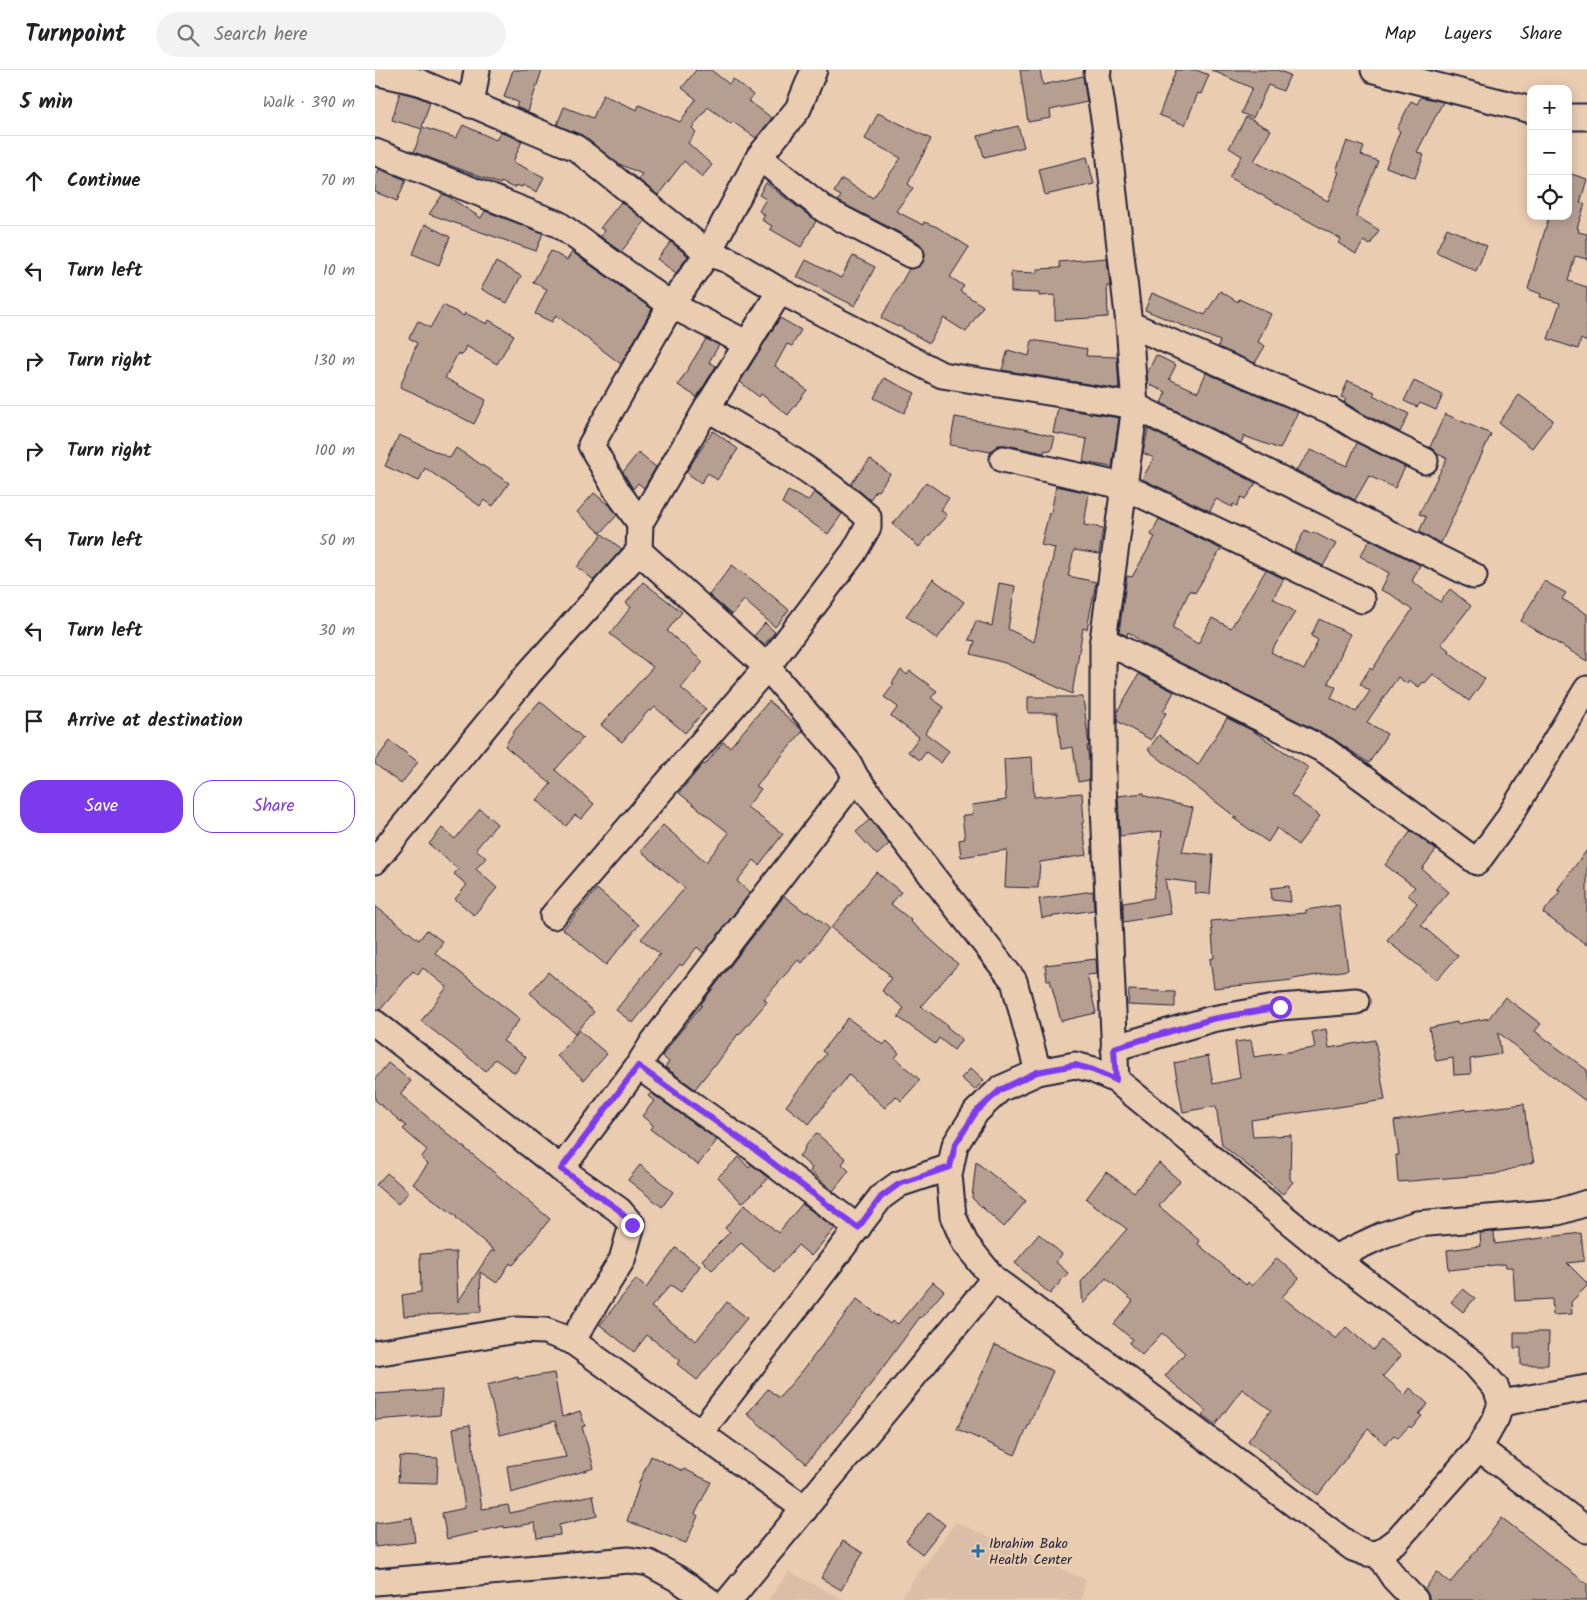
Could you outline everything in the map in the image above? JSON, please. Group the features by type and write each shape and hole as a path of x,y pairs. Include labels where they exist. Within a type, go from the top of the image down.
{"street":[{"path":"471,105 477,70"},
{"path":"640,523 617,491 591,445 671,306 708,253 759,157 798,109 814,70"},
{"path":"1098,70 1129,324 1135,406 1103,640 1103,784 1116,1080"},
{"path":"1373,70 1527,109"},
{"path":"375,72 419,82 576,148 708,253 728,260 780,291 942,375 1135,406 1474,576"},
{"path":"1572,117 1587,118"},
{"path":"375,152 558,224 671,306 748,344"},
{"path":"759,157 825,210 911,254"},
{"path":"375,861 529,672 639,551 640,523 707,408 780,291"},
{"path":"1129,324 1331,411 1355,426 1425,461"},
{"path":"553,916 767,667 854,552 868,527 868,517 846,497 780,452 707,408"},
{"path":"1003,459 1123,486 1362,600"},
{"path":"639,551 767,667 848,762 855,778 1014,981 1037,1072"},
{"path":"1103,640 1326,751 1477,862 1506,822 1587,689"},
{"path":"561,1169 638,1066 654,1041 855,778"},
{"path":"1114,1048 1212,1019 1280,1007 1356,1001"},
{"path":"375,1023 561,1169 619,1210 632,1225 622,1260 573,1341"},
{"path":"1075,1065 1116,1080 1333,1258 1475,1364 1496,1388 1501,1403 1496,1418 1479,1448 1397,1540 1378,1554 1367,1553 1353,1548 994,1279 965,1243 953,1216 949,1175 955,1145 976,1112 1000,1090 1037,1072 1075,1065"},
{"path":"638,1066 753,1148 858,1228"},
{"path":"700,1433 881,1197 899,1184 950,1167"},
{"path":"1333,1258 1383,1235 1417,1224 1557,1212 1587,1203"},
{"path":"729,1600 994,1279"},
{"path":"375,1352 516,1330 545,1332 573,1341 805,1509"},
{"path":"1501,1403 1587,1388"},
{"path":"1479,1448 1587,1530"},
{"path":"1378,1554 1394,1578 1415,1600"},
{"path":"375,1582 629,1560 649,1563 678,1579 708,1600"}],"shaded area":[{"name":"Ibrahim Bako Health Center","path":"956,1522 1086,1580 1081,1600 899,1600"},
{"path":"789,1572 844,1600 768,1600"}],"building":[{"path":"513,70 542,70 528,112 516,107 518,102 504,97"},
{"path":"696,70 711,70 729,84 733,79 753,95 749,101 772,118 756,138 733,122 731,124 708,107 692,128 696,132 688,143 712,165 702,177 684,161 658,195 638,179 642,174 617,163 582,135 557,125 564,107 593,118 603,95 637,110 639,105 680,122 696,99 682,88"},
{"path":"1020,70 1040,70 1043,85 1083,76 1087,102 1050,110 1051,118 1028,122"},
{"path":"1176,70 1196,70 1209,75 1201,94 1198,93 1185,125 1159,115"},
{"path":"1211,70 1277,70 1290,75 1283,91 1268,85 1253,118 1241,113 1252,88"},
{"path":"400,92 430,102 422,127 456,138 463,125 496,140 500,132 522,141 513,162 544,177 537,192 523,185 522,187 516,185 514,188 501,182 500,184 414,152 422,129 392,120"},
{"path":"1421,97 1443,102 1417,152 1424,155 1415,178 1386,167 1400,131 1397,129 1411,101 1417,104"},
{"path":"878,113 931,139 908,184 913,188 896,211 923,225 924,222 937,227 969,247 950,277 964,286 960,291 983,306 966,332 944,318 929,343 881,318 909,269 918,267 923,262 925,255 923,248 918,242 838,201 841,196 834,192 842,179 873,198 901,158 865,139"},
{"path":"1246,117 1271,130 1254,161 1328,201 1339,172 1336,171 1347,141 1364,147 1361,155 1378,161 1356,216 1379,230 1370,245 1364,241 1356,254 1338,243 1341,239 1229,177 1242,156 1229,148"},
{"path":"1018,126 1024,147 984,157 978,136"},
{"path":"1087,157 1094,184 1045,195 1039,169"},
{"path":"379,169 406,180 397,201 375,192 375,179"},
{"path":"1572,174 1587,179 1580,203 1585,204 1577,228 1579,229 1578,232 1587,234 1587,259 1575,256 1568,281 1587,287 1587,342 1581,339 1578,349 1548,339 1560,303 1540,297 1541,294 1528,289 1548,220 1572,220"},
{"path":"766,183 816,221 801,247 770,229 772,226 762,220 765,215 759,211 766,199 759,195"},
{"path":"443,194 481,218 485,211 543,233 536,251 429,214"},
{"path":"621,202 645,221 621,252 601,237 604,230 600,228"},
{"path":"425,224 450,237 439,265 413,254"},
{"path":"1447,228 1487,246 1476,271 1436,252"},
{"path":"671,242 688,256 676,273 657,259"},
{"path":"551,251 567,260 572,252 652,309 621,364 556,315 552,322 535,314 547,289 533,282"},
{"path":"853,256 875,267 855,306 797,277 806,260 841,278"},
{"path":"1107,258 1110,285 1107,286 1108,317 1055,320 1055,295 1039,296 1039,293 1011,292 1011,272 1037,273 1037,269 1060,268 1059,262"},
{"path":"496,262 521,276 507,303 481,289"},
{"path":"1220,291 1238,302 1239,299 1271,314 1258,342 1265,346 1255,363 1218,347 1220,341 1145,310 1152,293 1205,315"},
{"path":"443,305 464,316 465,313 487,324 489,320 514,335 497,364 466,346 462,355 458,353 445,378 486,400 474,424 400,387 417,343 409,338 418,321 430,328"},
{"path":"780,318 801,330 792,346 787,344 775,366 807,390 788,415 761,394 759,397 740,382"},
{"path":"706,339 719,345 709,362 716,366 697,397 678,385"},
{"path":"1032,340 1087,349 1086,356 1117,357 1119,389 1002,370 1008,350 1029,356"},
{"path":"1156,355 1176,365 1169,379 1198,392 1206,373 1298,412 1280,449 1244,436 1241,443 1161,403 1166,392 1148,384 1147,374"},
{"path":"884,378 915,393 904,413 874,398"},
{"path":"1348,381 1375,392 1373,395 1409,414 1400,432 1344,402 1346,399 1341,397"},
{"path":"1414,381 1443,395 1436,410 1420,403 1417,407 1404,401"},
{"path":"1519,395 1553,420 1532,448 1499,423"},
{"path":"1058,408 1119,418 1112,467 1083,462 1087,439 1053,433"},
{"path":"1445,414 1491,434 1441,543 1419,532 1426,517 1419,514 1447,458 1437,454 1430,447"},
{"path":"955,417 1024,429 1055,437 1051,451 1045,450 1044,453 1006,445 998,445 991,452 950,445"},
{"path":"1148,429 1256,483 1245,499 1241,497 1237,506 1233,504 1232,507 1216,499 1210,511 1142,479 1154,458 1143,453"},
{"path":"713,431 738,449 717,480 708,473 701,483 686,472"},
{"path":"399,435 450,458 456,448 509,483 493,506 484,500 480,506 425,468 419,481 385,466"},
{"path":"1357,443 1405,467 1395,488 1369,476 1355,500 1296,470 1311,450 1347,466"},
{"path":"638,453 656,467 644,488 638,483 633,489 623,472"},
{"path":"870,459 890,474 870,500 851,484"},
{"path":"926,482 949,498 941,510 947,515 919,547 893,524"},
{"path":"1056,486 1089,493 1084,525 1103,528 1099,554 1074,550 1068,576 1096,582 1087,629 1083,628 1072,694 1005,663 971,654 975,641 969,640 976,621 992,626 999,583 1015,586 1008,629 1034,642 1055,548 1041,545 1049,513 1051,513"},
{"path":"788,491 808,501 814,492 842,514 828,534 782,503"},
{"path":"594,493 612,508 617,515 601,533 577,512"},
{"path":"1159,519 1221,549 1195,593 1190,590 1172,628 1198,644 1212,618 1231,628 1266,570 1284,579 1273,598 1295,612 1271,652 1304,670 1318,640 1311,636 1319,619 1350,634 1328,683 1336,687 1331,698 1356,712 1370,691 1360,684 1370,668 1372,670 1412,610 1392,595 1381,590 1389,573 1360,556 1370,540 1420,565 1412,581 1440,602 1450,589 1471,606 1441,644 1485,679 1469,701 1433,674 1419,687 1409,680 1407,684 1398,677 1367,722 1387,734 1369,763 1332,738 1147,646 1128,632 1127,636 1119,632 1127,576 1132,577 1155,537 1151,535"},
{"path":"1305,530 1336,544 1323,566 1294,551"},
{"path":"602,534 622,549 594,580 577,567"},
{"path":"732,565 789,610 775,627 744,600 732,615 709,595"},
{"path":"933,579 964,602 937,639 906,616"},
{"path":"1544,581 1566,593 1562,599 1587,614 1587,661 1521,621"},
{"path":"643,582 682,612 667,631 703,662 681,688 706,709 685,733 655,707 651,711 649,710 622,742 601,725 653,667 610,634 631,607 626,603"},
{"path":"765,623 775,632 764,645 754,636"},
{"path":"901,670 907,675 910,671 937,691 931,698 944,707 925,733 949,751 941,763 926,752 920,760 908,752 919,737 891,716 898,707 884,697 894,684 892,683"},
{"path":"1139,674 1174,692 1163,712 1166,713 1151,740 1117,721 1117,712"},
{"path":"1028,697 1083,697 1089,745 1087,746 1089,780 1078,782 1073,747 1061,749 1057,713 1028,713"},
{"path":"540,701 583,738 555,770 594,804 581,819 575,815 566,826 537,800 551,784 505,746 515,730"},
{"path":"769,701 803,731 756,786 761,789 747,807 783,834 759,865 754,860 737,881 750,893 704,953 697,947 682,966 680,964 633,1023 616,1010 660,954 641,939 685,888 641,851 663,825 706,862 729,833 679,793 723,742 730,747"},
{"path":"1227,718 1253,731 1309,768 1291,795 1320,816 1298,845 1277,828 1268,842 1233,818 1237,818 1148,750 1159,735 1198,765"},
{"path":"390,741 418,762 401,784 375,764 375,761"},
{"path":"1032,757 1034,797 1082,793 1084,822 1082,823 1087,855 1040,862 1038,888 1005,887 1007,850 961,857 959,840 965,839 962,816 973,814 972,805 1006,800 1004,759"},
{"path":"1144,793 1145,796 1193,808 1182,852 1213,855 1210,894 1195,893 1196,883 1165,879 1171,914 1123,922 1123,903 1153,898 1162,831 1120,836 1118,796"},
{"path":"480,809 497,824 476,849 486,858 476,869 497,888 474,915 455,899 467,885 454,874 458,869 429,844 442,828 455,839"},
{"path":"870,819 889,844 877,855 856,832"},
{"path":"1411,831 1436,850 1422,869 1449,892 1421,925 1458,956 1437,980 1387,941 1417,903 1408,895 1415,887 1385,865"},
{"path":"1587,850 1587,945 1543,913 1560,891 1557,890"},
{"path":"876,872 901,892 891,904 958,964 921,1006 962,1039 954,1050 939,1038 935,1044 898,1017 904,1008 882,991 891,978 888,976 889,974 831,928"},
{"path":"1289,886 1291,902 1272,900 1271,888"},
{"path":"597,889 639,925 606,965 563,929"},
{"path":"1093,891 1094,910 1042,918 1039,899"},
{"path":"784,896 806,913 808,911 829,928 802,963 798,960 764,999 767,1002 738,1034 715,1066 695,1089 665,1067 669,1062 662,1056"},
{"path":"1339,905 1348,970 1293,980 1214,988 1210,959 1214,958 1211,921 1306,913 1306,910"},
{"path":"375,906 419,940 427,930 443,942 435,953 520,1019 503,1041 526,1057 515,1073 495,1059 486,1071 421,1021 447,987 423,968 418,975 413,971 380,1010 375,1009"},
{"path":"1096,959 1097,974 1087,975 1096,1013 1061,1021 1050,980 1047,980 1045,965"},
{"path":"548,972 594,1012 575,1033 530,993"},
{"path":"1129,990 1175,992 1175,1007 1128,1005"},
{"path":"1505,997 1541,1024 1535,1031 1587,1070 1587,1102 1498,1032 1501,1054 1470,1059 1471,1074 1454,1075 1453,1058 1436,1061 1429,1028 1489,1018"},
{"path":"848,1018 883,1045 887,1041 899,1053 895,1058 920,1080 901,1101 896,1096 885,1108 849,1075 809,1124 786,1106 826,1054 822,1051"},
{"path":"1326,1029 1329,1048 1375,1040 1385,1100 1251,1120 1253,1137 1291,1135 1290,1179 1293,1182 1283,1194 1222,1145 1216,1106 1183,1112 1174,1063 1208,1056 1213,1084 1240,1078 1235,1042 1251,1040 1254,1057 1315,1048 1312,1032"},
{"path":"579,1030 607,1054 584,1080 557,1056"},
{"path":"388,1063 411,1081 400,1094 550,1219 514,1264 510,1263 497,1283 480,1272 481,1312 404,1316 402,1295 421,1292 420,1254 456,1252 458,1302 491,1251 495,1251 457,1217 413,1184 428,1164 421,1158 427,1150 403,1129 406,1126 375,1100 375,1079"},
{"path":"971,1068 984,1080 975,1090 961,1078"},
{"path":"651,1093 717,1140 698,1165 650,1129 653,1125 642,1116 654,1101 648,1096"},
{"path":"1524,1104 1528,1138 1534,1162 1495,1174 1398,1182 1396,1155 1399,1155 1394,1121 1466,1109 1466,1111"},
{"path":"816,1133 846,1159 842,1164 849,1171 833,1191 810,1171 812,1168 799,1156"},
{"path":"739,1157 749,1168 751,1164 768,1178 742,1203 718,1177"},
{"path":"976,1162 1026,1201 1004,1227 972,1198"},
{"path":"1159,1163 1180,1181 1159,1206 1200,1241 1198,1244 1246,1285 1248,1282 1252,1286 1277,1258 1299,1278 1282,1297 1336,1339 1346,1327 1373,1350 1381,1340 1401,1356 1383,1376 1405,1395 1410,1388 1428,1404 1419,1414 1422,1416 1411,1428 1409,1426 1398,1438 1394,1435 1385,1444 1368,1429 1318,1495 1248,1441 1271,1410 1242,1389 1215,1425 1202,1416 1206,1411 1165,1376 1185,1353 1162,1333 1142,1355 1129,1343 1132,1339 1114,1324 1133,1301 1106,1278 1083,1304 1081,1282 1127,1229 1086,1199 1106,1172 1134,1192"},
{"path":"640,1165 673,1192 662,1207 628,1180"},
{"path":"387,1173 409,1192 398,1204 376,1185"},
{"path":"745,1204 778,1233 802,1204 835,1228 811,1256 798,1245 774,1272 741,1243 712,1270 702,1260 730,1232 725,1228"},
{"path":"1494,1232 1495,1244 1581,1233 1584,1261 1567,1263 1587,1283 1587,1286 1571,1302 1572,1314 1553,1315 1552,1299 1515,1301 1513,1267 1506,1267 1505,1264 1449,1270 1447,1250 1481,1246 1480,1233"},
{"path":"1039,1234 1062,1254 1056,1262 1068,1273 1050,1294 1015,1263"},
{"path":"676,1248 700,1266 681,1292 671,1285 651,1307 696,1341 727,1302 747,1318 697,1380 677,1364 680,1360 647,1335 634,1352 600,1325 636,1279 646,1288"},
{"path":"933,1282 944,1291 920,1317 851,1411 806,1463 747,1414 768,1389 779,1398 804,1369 857,1299 890,1324 892,1321 898,1324"},
{"path":"1463,1289 1475,1298 1463,1312 1451,1302"},
{"path":"1514,1332 1549,1332 1548,1365 1521,1365 1521,1348 1514,1348"},
{"path":"995,1345 1053,1371 1015,1455 957,1429"},
{"path":"554,1373 562,1417 580,1411 585,1426 582,1427 594,1468 511,1493 507,1466 566,1457 555,1421 500,1435 487,1385 518,1377 518,1379"},
{"path":"442,1390 440,1415 375,1420 375,1394"},
{"path":"470,1425 482,1509 508,1505 510,1513 593,1495 597,1516 559,1525 560,1535 537,1538 535,1523 504,1528 504,1526 447,1539 442,1513 465,1508 453,1428"},
{"path":"400,1456 438,1458 437,1483 398,1482"},
{"path":"651,1456 711,1482 695,1514 698,1516 686,1543 627,1521 638,1485"},
{"path":"929,1512 945,1525 922,1554 906,1541"},
{"path":"412,1518 415,1542 375,1547 375,1523"},
{"path":"1502,1518 1587,1584 1587,1600 1429,1600 1425,1589 1437,1572 1450,1583"},
{"path":"843,1541 863,1553 841,1590 821,1578"}],"place":[{"name":"Ibrahim Bako Health Center","path":"978,1551"}],"route":[{"path":"632,1225 619,1210 561,1169 638,1066 753,1148 858,1228 881,1197 899,1184 950,1167 955,1145 976,1112 1000,1090 1037,1072 1075,1065 1116,1080 1114,1048 1212,1019 1280,1007"}]}
